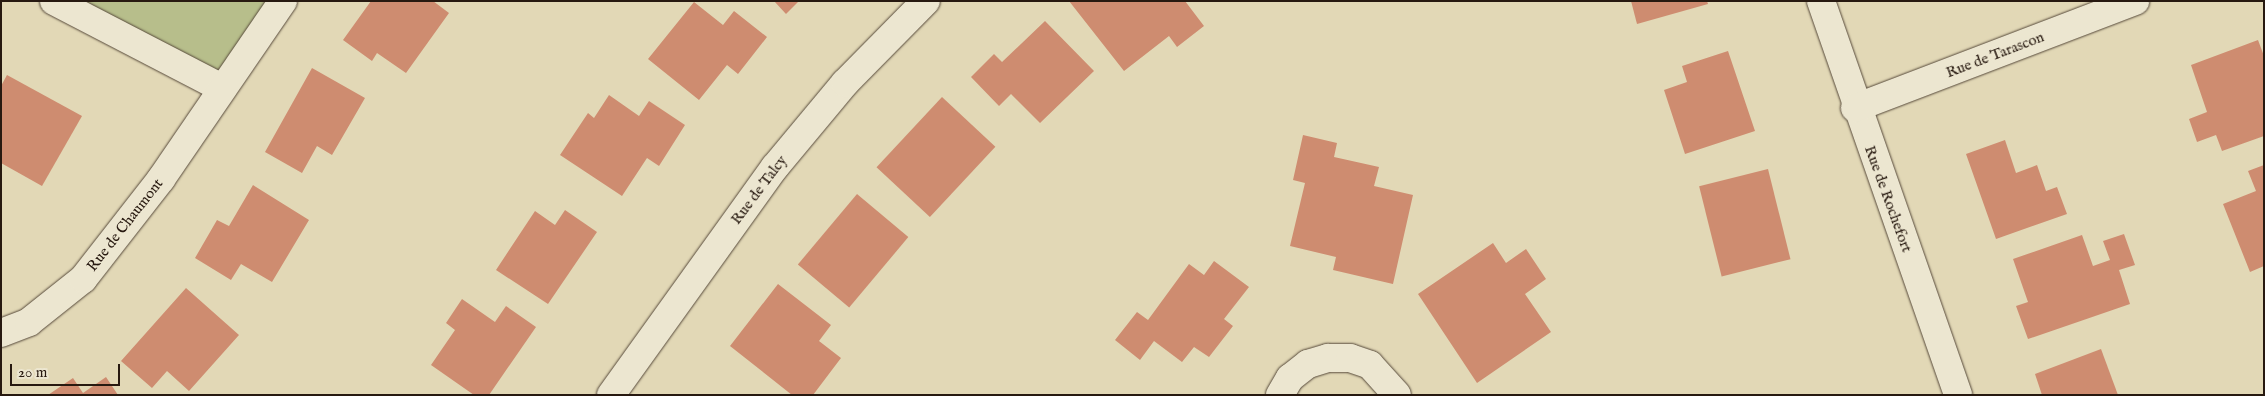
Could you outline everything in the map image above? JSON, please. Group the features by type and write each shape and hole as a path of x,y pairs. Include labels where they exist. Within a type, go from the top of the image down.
{"street":[{"path":"54,1 220,87"},
{"name":"Rue de Chaumont","path":"1,333 29,322 83,279 161,179 220,87 282,1"},
{"name":"Rue de Talcy","path":"612,395 776,167 846,83 926,1"},
{"name":"Rue de Rochefort","path":"1820,1 1855,108 1958,395"},
{"name":"Rue de Tarascon","path":"1855,108 2135,1"},
{"path":"1280,395 1290,378 1308,364 1328,358 1350,358 1370,365 1396,395"}],"green space":[{"path":"54,1 283,1 220,87"}],"building":[{"path":"371,1 433,1 449,13 406,73 377,53 372,61 343,40"},
{"path":"774,1 799,1 786,14"},
{"path":"1069,1 1185,1 1204,26 1177,47 1169,36 1124,71"},
{"path":"1631,1 1707,1 1708,4 1637,24"},
{"path":"694,2 723,25 734,11 767,37 738,74 727,65 699,100 648,59"},
{"path":"1045,21 1094,71 1040,123 1011,94 999,106 971,77 994,54 1002,62"},
{"path":"2258,40 2264,56 2264,136 2222,151 2216,135 2197,142 2189,119 2207,112 2191,65"},
{"path":"1728,51 1755,131 1685,154 1664,90 1687,82 1682,66"},
{"path":"312,68 365,98 332,155 317,146 302,173 265,152"},
{"path":"7,75 82,116 42,186 1,163 1,86"},
{"path":"609,95 639,116 649,101 685,125 659,166 647,158 622,196 560,155 588,113 594,118"},
{"path":"942,97 995,147 930,217 877,167"},
{"path":"1303,135 1337,143 1334,157 1379,167 1374,186 1413,195 1393,284 1333,270 1336,257 1290,246 1305,183 1293,180"},
{"path":"2005,140 2016,173 2037,165 2046,191 2057,187 2067,214 1996,239 1966,154"},
{"path":"2264,165 2264,266 2250,272 2223,204 2256,191 2248,171"},
{"path":"1768,169 1790,259 1722,276 1699,186"},
{"path":"253,185 309,220 272,282 241,264 231,280 195,258 217,220 229,226"},
{"path":"857,194 908,237 849,308 798,264"},
{"path":"565,210 597,232 548,304 496,270 535,211 555,225"},
{"path":"2124,234 2135,265 2119,270 2130,304 2028,339 2016,306 2028,302 2013,259 2082,235 2093,266 2110,260 2103,241"},
{"path":"1493,243 1506,263 1526,249 1546,279 1525,294 1551,332 1477,383 1418,294"},
{"path":"1214,261 1249,287 1224,319 1233,326 1209,357 1194,347 1182,362 1154,341 1140,360 1115,340 1137,312 1148,320 1189,264 1204,275"},
{"path":"778,284 831,325 819,341 841,358 813,395 792,395 730,346"},
{"path":"186,288 239,335 189,391 167,371 152,388 121,361"},
{"path":"462,299 495,322 506,306 536,327 489,395 474,395 431,365 455,330 446,323"},
{"path":"2101,349 2118,395 2042,395 2035,374"},
{"path":"106,377 118,395 48,395 73,378 83,393"}]}
